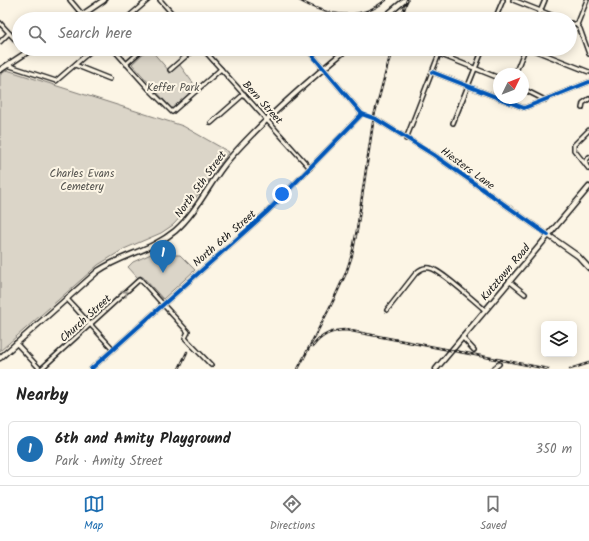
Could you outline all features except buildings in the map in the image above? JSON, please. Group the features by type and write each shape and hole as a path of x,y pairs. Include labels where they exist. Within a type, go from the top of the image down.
{"main road":[{"path":"87,12 104,0"},
{"path":"390,12 405,0"},
{"path":"0,70 19,56"},
{"name":"North 5th Street","path":"0,358 103,268 114,261 153,246 168,237 191,214 228,160 248,137 339,56"},
{"name":"Kutztown Road","path":"436,369 589,187"},
{"path":"548,235 576,255 589,268"}],"street":[{"path":"70,0 80,12"},
{"path":"134,12 148,0"},
{"path":"160,0 170,12"},
{"path":"498,12 503,0"},
{"path":"513,0 541,11 545,0"},
{"path":"587,0 577,25 589,54"},
{"path":"0,23 12,36"},
{"path":"0,42 9,33"},
{"path":"585,43 589,42"},
{"path":"7,66 56,81 85,56"},
{"path":"119,56 172,112 221,69"},
{"path":"126,64 135,56"},
{"path":"170,70 186,56"},
{"name":"Bern Street","path":"209,56 310,168"},
{"path":"313,56 323,69"},
{"path":"406,139 438,56"},
{"path":"444,56 493,76"},
{"path":"453,122 480,56"},
{"path":"517,68 522,56"},
{"path":"549,56 589,72"},
{"path":"75,65 110,79"},
{"name":"North 6th Street","path":"91,369 267,212 362,114 323,69"},
{"path":"432,72 524,108 589,82"},
{"path":"529,92 546,100"},
{"path":"211,123 244,94"},
{"path":"582,108 583,103 589,99"},
{"name":"Hiesters Lane","path":"376,119 434,155 548,235"},
{"path":"588,130 574,145 574,150 589,169"},
{"path":"586,165 586,160 589,157"},
{"path":"387,310 416,273 428,267 438,271 485,310"},
{"name":"Church Street","path":"40,369 140,279 163,304"},
{"path":"509,282 524,294"},
{"path":"67,299 113,349"},
{"path":"163,304 188,332 186,338 211,365"},
{"path":"462,337 474,350"},
{"path":"16,343 40,369"},
{"path":"493,369 499,364"}],"green space":[{"name":"Keffer Park","path":"141,56 156,56 170,72 179,64 196,87 172,109 132,64"},
{"name":"Charles Evans Cemetery","path":"7,70 183,126 229,152 186,211 173,225 161,233 124,249 98,265 0,351 0,75"},
{"path":"159,252 164,258 172,255 180,255 195,270 163,299 143,277 140,276 138,278 128,267 133,262 151,254 154,256"}],"tunnel":[{"path":"362,114 376,119"}],"railway":[{"path":"299,0 310,6 327,12"},
{"path":"365,12 386,0"},
{"path":"403,12 407,0"},
{"path":"298,369 332,303 346,273 352,255 374,116 390,56"},
{"path":"313,346 316,342 328,334 346,330 548,369"},
{"path":"179,369 187,352"},
{"path":"570,369 589,363"}],"cycle path":[{"path":"313,56 362,114 376,119 434,155 548,235"},
{"path":"432,72 524,108 589,82"},
{"path":"91,369 267,212 362,114"}],"place":[{"name":"6th and Amity Playground","path":"163,273"}]}
